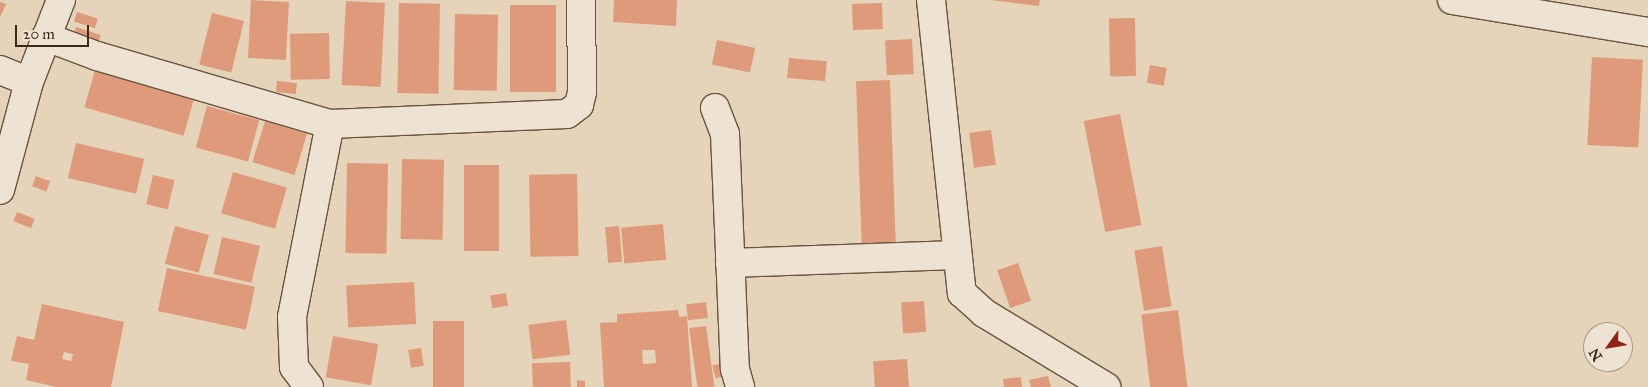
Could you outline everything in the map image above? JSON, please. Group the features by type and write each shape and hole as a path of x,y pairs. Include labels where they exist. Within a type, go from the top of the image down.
{"street":[{"path":"0,190 29,82 61,0"},
{"path":"46,37 97,56 330,124 567,114 578,105 582,92 581,0"},
{"path":"931,0 962,293 984,313 1106,387"},
{"path":"1452,0 1502,4 1648,32"},
{"path":"0,70 29,82"},
{"path":"715,108 725,134 735,369 740,387"},
{"path":"309,387 294,367 292,317 330,124"},
{"path":"730,263 957,255"}],"building":[{"path":"251,0 289,2 286,60 248,58"},
{"path":"614,0 677,0 676,26 613,22"},
{"path":"991,0 1040,0 1039,6"},
{"path":"346,1 385,3 381,87 342,85"},
{"path":"0,2 6,4 0,17"},
{"path":"399,3 440,4 438,94 397,93"},
{"path":"882,3 883,29 853,30 852,4"},
{"path":"510,5 556,5 556,92 510,92"},
{"path":"77,12 98,19 95,28 74,22"},
{"path":"212,13 244,21 231,72 199,64"},
{"path":"455,14 498,15 497,91 454,90"},
{"path":"1109,18 1135,18 1136,76 1110,76"},
{"path":"76,27 101,35 98,45 73,37"},
{"path":"329,33 330,79 291,80 290,34"},
{"path":"912,39 914,74 887,75 885,40"},
{"path":"717,40 755,48 750,73 712,64"},
{"path":"1592,57 1643,60 1638,148 1587,145"},
{"path":"789,58 827,61 825,81 787,78"},
{"path":"1150,65 1167,68 1164,86 1147,83"},
{"path":"96,67 195,95 183,136 84,107"},
{"path":"890,80 896,254 862,255 856,81"},
{"path":"277,81 297,83 296,94 276,92"},
{"path":"207,106 259,120 248,162 196,148"},
{"path":"1120,114 1142,225 1105,232 1084,121"},
{"path":"265,121 307,134 295,175 252,162"},
{"path":"991,130 996,165 974,168 969,133"},
{"path":"76,143 144,159 136,194 68,178"},
{"path":"402,159 444,160 443,240 401,239"},
{"path":"347,163 388,164 386,254 345,253"},
{"path":"464,165 499,165 499,251 464,251"},
{"path":"233,172 287,187 275,229 221,213"},
{"path":"577,174 578,256 530,257 529,175"},
{"path":"153,175 174,180 168,209 146,204"},
{"path":"36,176 50,181 46,191 32,186"},
{"path":"17,212 35,219 31,228 13,221"},
{"path":"663,224 666,260 624,264 621,228"},
{"path":"175,226 209,235 199,273 165,264"},
{"path":"619,226 622,262 608,263 605,227"},
{"path":"222,237 260,246 251,283 213,274"},
{"path":"1162,246 1172,306 1144,311 1134,250"},
{"path":"1018,263 1031,301 1010,308 997,270"},
{"path":"167,268 255,287 246,330 158,311"},
{"path":"414,282 416,324 348,328 346,286"},
{"path":"506,293 508,306 492,308 490,296"},
{"path":"924,301 926,332 903,334 901,303"},
{"path":"706,302 708,318 688,320 686,304"},
{"path":"42,304 124,322 111,387 56,387 26,380 29,364 11,361 17,336 34,340","holes":["64,352 73,354 71,361 62,359"]},
{"path":"678,310 679,317 687,316 692,387 604,387 600,323 617,322 617,314","holes":["642,350 655,350 656,363 643,364"]},
{"path":"1178,310 1187,387 1150,387 1141,315"},
{"path":"566,320 570,355 533,359 528,325"},
{"path":"433,321 464,321 464,387 433,387"},
{"path":"706,326 714,386 697,387 689,328"},
{"path":"333,336 378,344 371,385 326,377"},
{"path":"421,348 424,366 411,368 408,350"},
{"path":"907,359 909,387 875,387 873,361"},
{"path":"570,362 571,387 533,387 532,363"},
{"path":"728,362 731,375 715,378 712,366"},
{"path":"1048,376 1051,387 1031,387 1029,380"},
{"path":"1021,377 1022,387 1004,387 1003,379"},
{"path":"577,380 585,381 585,387 577,387"}]}
